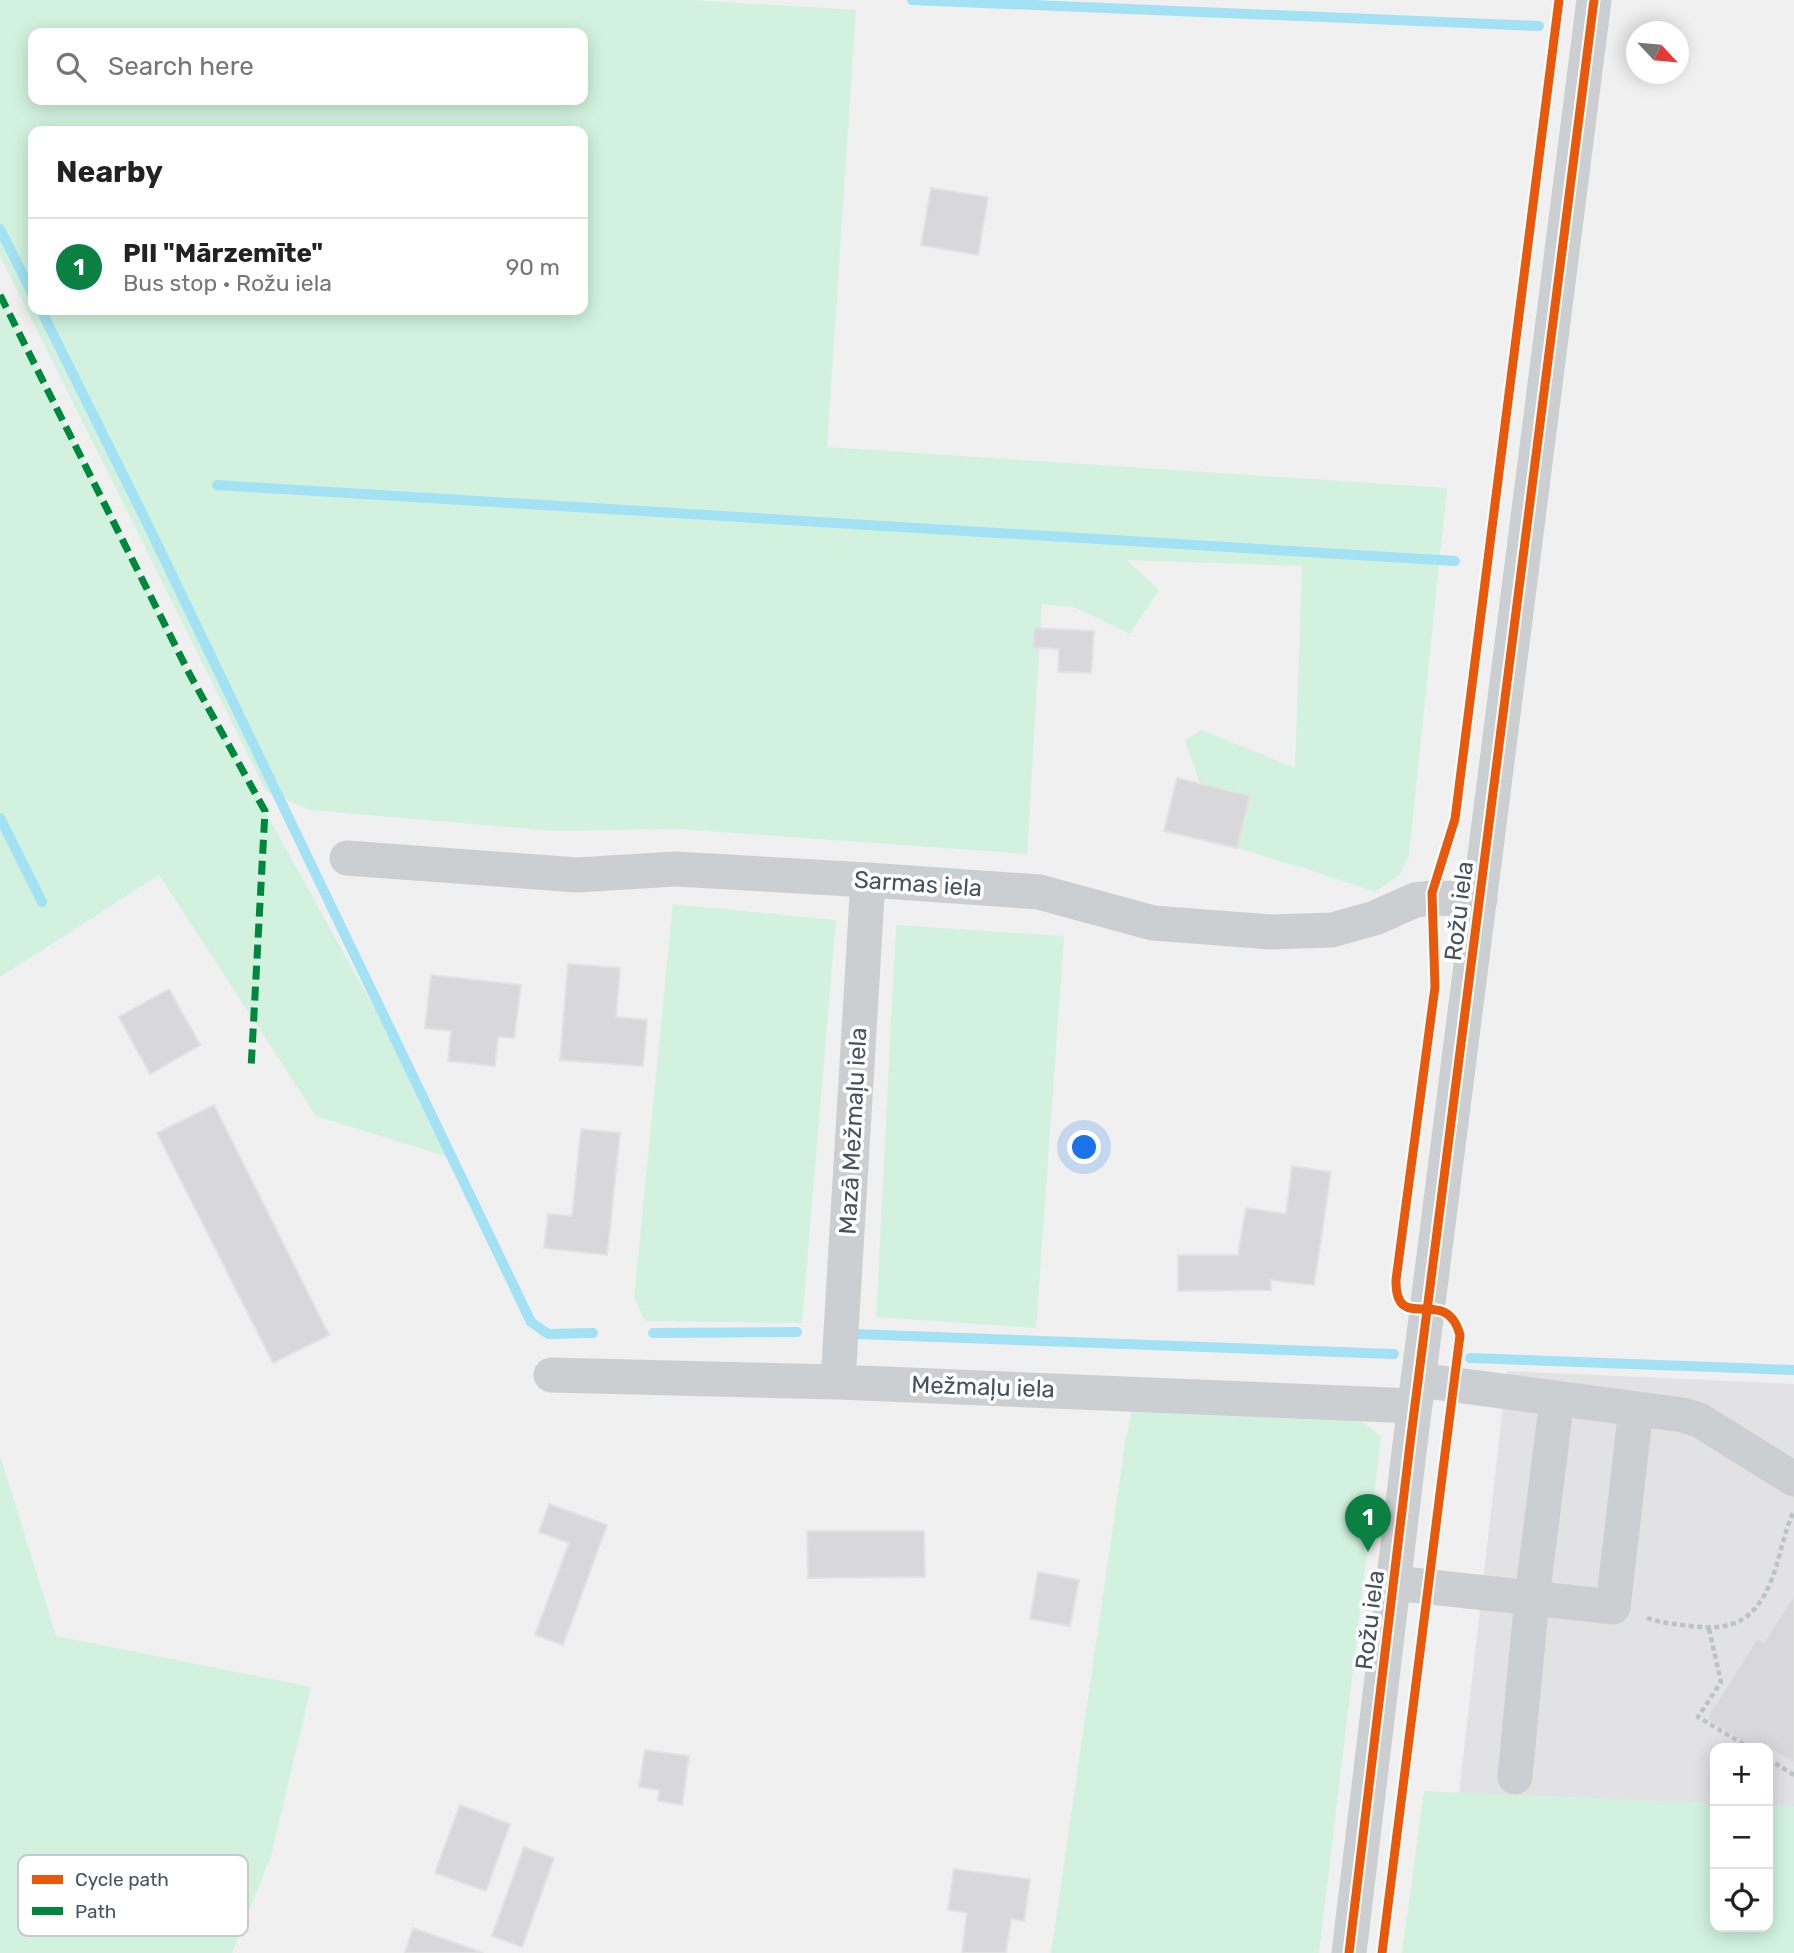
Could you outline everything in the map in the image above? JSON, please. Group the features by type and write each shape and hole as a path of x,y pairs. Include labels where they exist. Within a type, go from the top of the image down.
{"street":[{"name":"Rožu iela","path":"1349,1953 1416,1393 1594,0"},
{"name":"Sarmas iela","path":"347,858 577,875 675,869 1039,892 1153,923 1271,932 1332,930 1375,918 1415,900 1480,899"},
{"name":"Mazā Mežmaļu iela","path":"838,1381 868,880"},
{"name":"Mežmaļu iela","path":"551,1375 1416,1393 1557,1399 1683,1415 1699,1420 1794,1479"},
{"path":"1515,1777 1532,1598 1557,1399"},
{"path":"1394,1583 1613,1607 1636,1409"}],"path":[{"path":"1613,1607 1660,1622 1709,1629 1728,1627 1743,1620 1758,1606 1770,1582 1794,1510"},
{"path":"1709,1629 1721,1682 1698,1717 1742,1743"},
{"path":"1773,1762 1794,1775"}],"shaded area":[{"path":"1507,1371 1794,1384 1794,1806 1773,1805 1773,1743 1710,1743 1710,1803 1459,1794"}],"green space":[{"path":"0,0 692,0 856,10 827,447 1447,488 1409,856 1400,874 1375,892 1237,848 1250,796 1200,784 1185,740 1202,730 1295,768 1302,566 1127,560 1159,590 1130,634 1074,607 1042,604 1027,854 679,829 554,831 310,810 266,791 29,315 588,315 588,126 28,126 28,312 0,256"},
{"path":"0,295 189,673 458,1160 316,1116 159,875 0,977"},
{"path":"673,904 836,920 802,1323 645,1321 634,1297"},
{"path":"896,925 1064,936 1036,1328 876,1317"},
{"path":"1132,1411 1352,1415 1381,1436 1319,1953 1051,1953 1125,1443"},
{"path":"0,1455 56,1636 311,1687 271,1856 248,1913 248,1855 18,1855 18,1936 239,1936 232,1953 0,1953"},
{"path":"1424,1791 1710,1803 1710,1932 1773,1932 1773,1805 1794,1806 1794,1953 1402,1953"}],"building":[{"path":"931,188 988,197 978,255 921,245"},
{"path":"1034,628 1094,631 1091,673 1058,672 1059,649 1033,648"},
{"path":"1177,778 1250,796 1237,848 1164,831"},
{"path":"568,964 620,968 616,1017 647,1020 643,1066 560,1060"},
{"path":"431,975 521,985 514,1038 498,1037 495,1066 448,1061 451,1031 425,1028"},
{"path":"169,989 200,1045 150,1074 119,1017"},
{"path":"214,1105 329,1335 273,1363 157,1133"},
{"path":"581,1129 620,1133 607,1255 544,1248 548,1214 572,1216"},
{"path":"1292,1166 1331,1172 1314,1285 1270,1280 1271,1290 1178,1291 1178,1255 1238,1255 1246,1208 1286,1214"},
{"path":"549,1504 607,1525 563,1645 535,1635 569,1543 539,1532"},
{"path":"807,1531 924,1531 925,1577 808,1578"},
{"path":"1038,1572 1079,1580 1070,1626 1030,1619"},
{"path":"1794,1594 1794,1764 1773,1751 1773,1743 1745,1743 1706,1719 1757,1638 1764,1642"},
{"path":"645,1750 689,1756 682,1805 658,1801 659,1790 639,1787"},
{"path":"460,1805 510,1824 486,1891 435,1873"},
{"path":"524,1847 554,1858 522,1947 492,1936"},
{"path":"954,1869 1030,1879 1024,1921 1011,1919 1006,1953 962,1953 967,1913 948,1910"},
{"path":"413,1928 483,1953 405,1953"}],"waterway":[{"path":"912,0 1539,26"},
{"path":"0,229 28,285"},
{"path":"43,315 147,523 531,1322 548,1334 593,1333"},
{"path":"217,485 1455,561"},
{"path":"0,818 42,902"},
{"path":"653,1333 797,1332"},
{"path":"856,1334 1394,1354"},
{"path":"1470,1358 1794,1370"}],"marked path":[{"path":"0,295 189,673 265,811 251,1069"}],"cycle path":[{"path":"1382,1953 1460,1335 1453,1320 1444,1312 1404,1305 1398,1297 1396,1280 1435,987 1432,893 1455,819 1559,0"},
{"path":"1349,1953 1410,1444 1594,0"}],"place":[{"name":"PII \"Mārzemīte\"","path":"1368,1552"}]}
